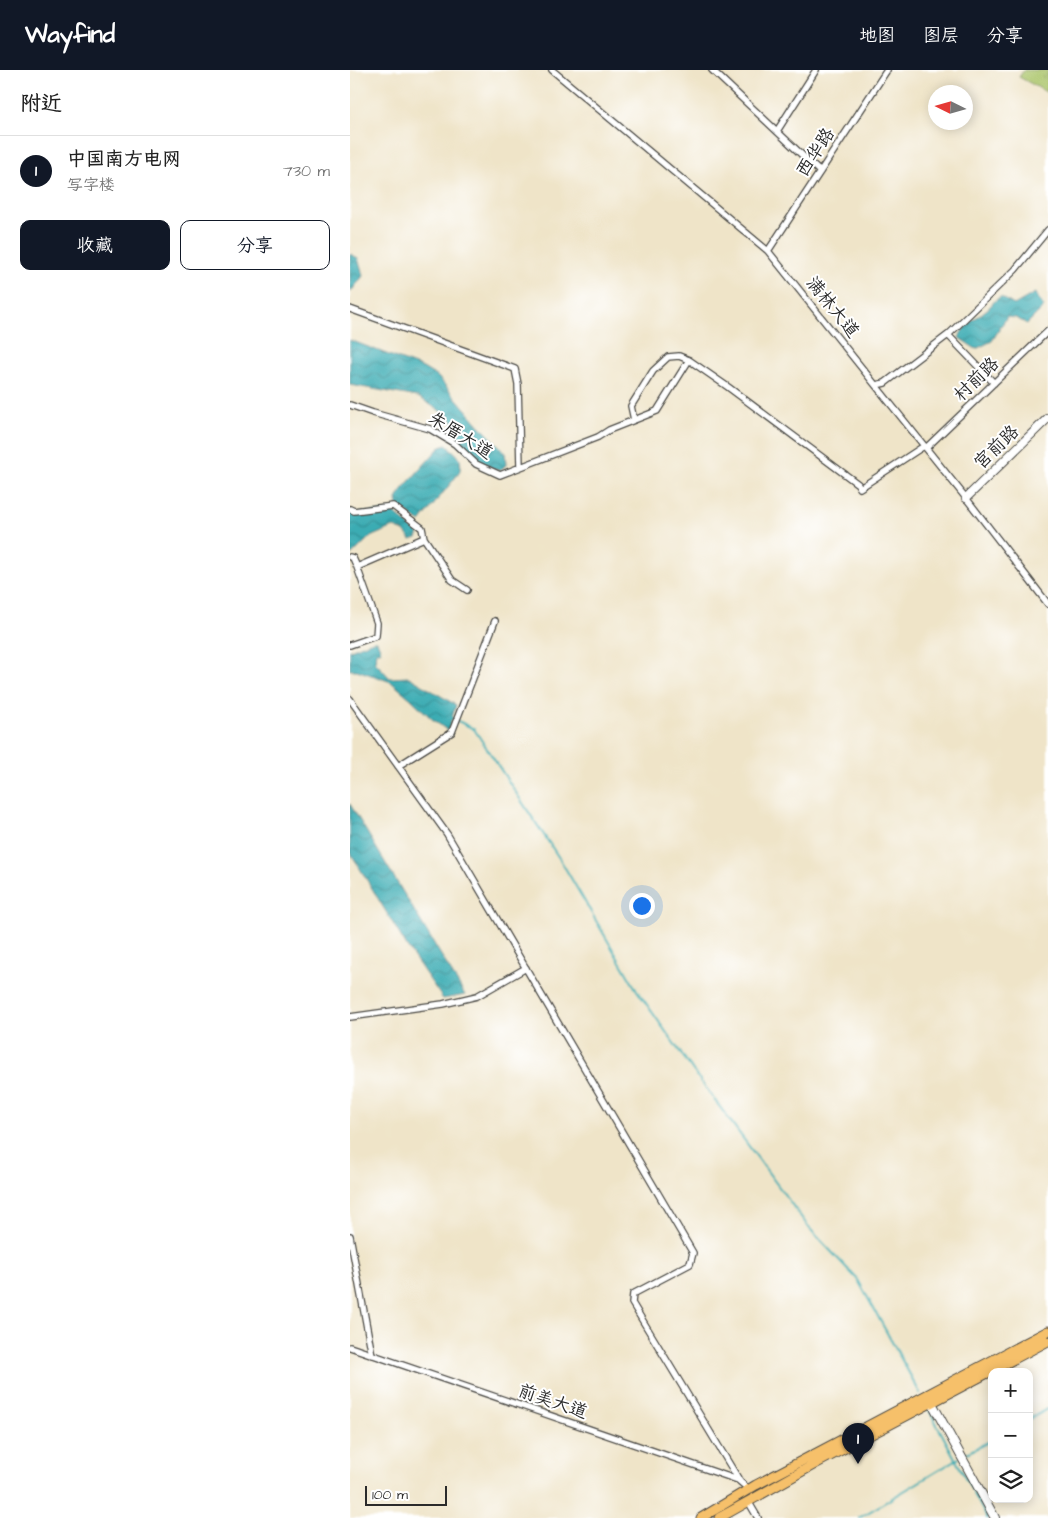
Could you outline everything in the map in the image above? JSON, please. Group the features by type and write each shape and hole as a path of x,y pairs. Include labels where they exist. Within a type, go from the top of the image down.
{"main road":[{"path":"702,1518 756,1485 1048,1331"},
{"path":"719,1518 1048,1341"}],"street":[{"name":"满林大道","path":"552,70 768,251 966,498 1048,604"},
{"path":"712,70 820,172"},
{"path":"777,131 816,70"},
{"name":"西华路","path":"768,251 887,70"},
{"path":"876,385 885,383 948,335 1015,270 1048,230"},
{"path":"350,309 515,369 518,384 520,467"},
{"name":"村前路","path":"689,360 858,484 860,488 925,447 1048,331"},
{"path":"948,335 994,383"},
{"path":"636,419 631,406 653,371 668,357 679,356 689,360"},
{"name":"朱厝大道","path":"350,405 373,414 430,429 455,444 476,464 500,475 598,437 609,430 657,411 689,360"},
{"name":"宫前路","path":"966,498 1048,418"},
{"path":"350,509 393,506 422,528 424,538 452,580 467,590"},
{"path":"357,567 424,538"},
{"path":"350,557 353,558 357,567 377,623 376,636 350,645"},
{"path":"398,766 452,732 495,621"},
{"path":"350,699 447,834 693,1253 690,1264 633,1294 632,1303 739,1480"},
{"path":"350,1017 443,1004 477,996 526,968"},
{"path":"350,1236 372,1355"},
{"name":"前美大道","path":"350,1348 739,1480 745,1486"},
{"path":"932,1403 995,1518"},
{"path":"748,1501 758,1518"}],"green space":[{"path":"1024,70 1048,70 1048,93 1019,77"}],"water":[{"path":"350,254 358,258 363,276 350,293"},
{"path":"1035,293 1044,307 1027,324 1016,318 1007,317 992,341 976,349 959,338 967,325 1001,297 1014,305"},
{"path":"350,340 423,368 438,377 505,452 506,465 500,471 478,462 453,439 454,424 450,417 418,397 350,385"},
{"path":"446,445 459,457 461,464 459,473 420,522 398,506 397,499 404,487 439,448"},
{"path":"392,511 419,534 417,538 411,540 404,531 394,527 370,537 352,555 350,554 350,513"},
{"path":"377,641 381,651 376,652 375,662 390,678 409,677 456,705 448,731 391,682 357,670 350,670 350,650"},
{"path":"350,804 465,995 443,999 409,950 350,852"}],"waterway":[{"path":"452,718 474,729 561,861 636,989 694,1072 810,1229 858,1280 920,1393"},
{"path":"928,1408 987,1518"},
{"path":"1033,1417 1048,1409"},
{"path":"963,1455 988,1442"},
{"path":"859,1518 959,1458"}],"place":[{"name":"中国南方电网","path":"858,1464"}]}
